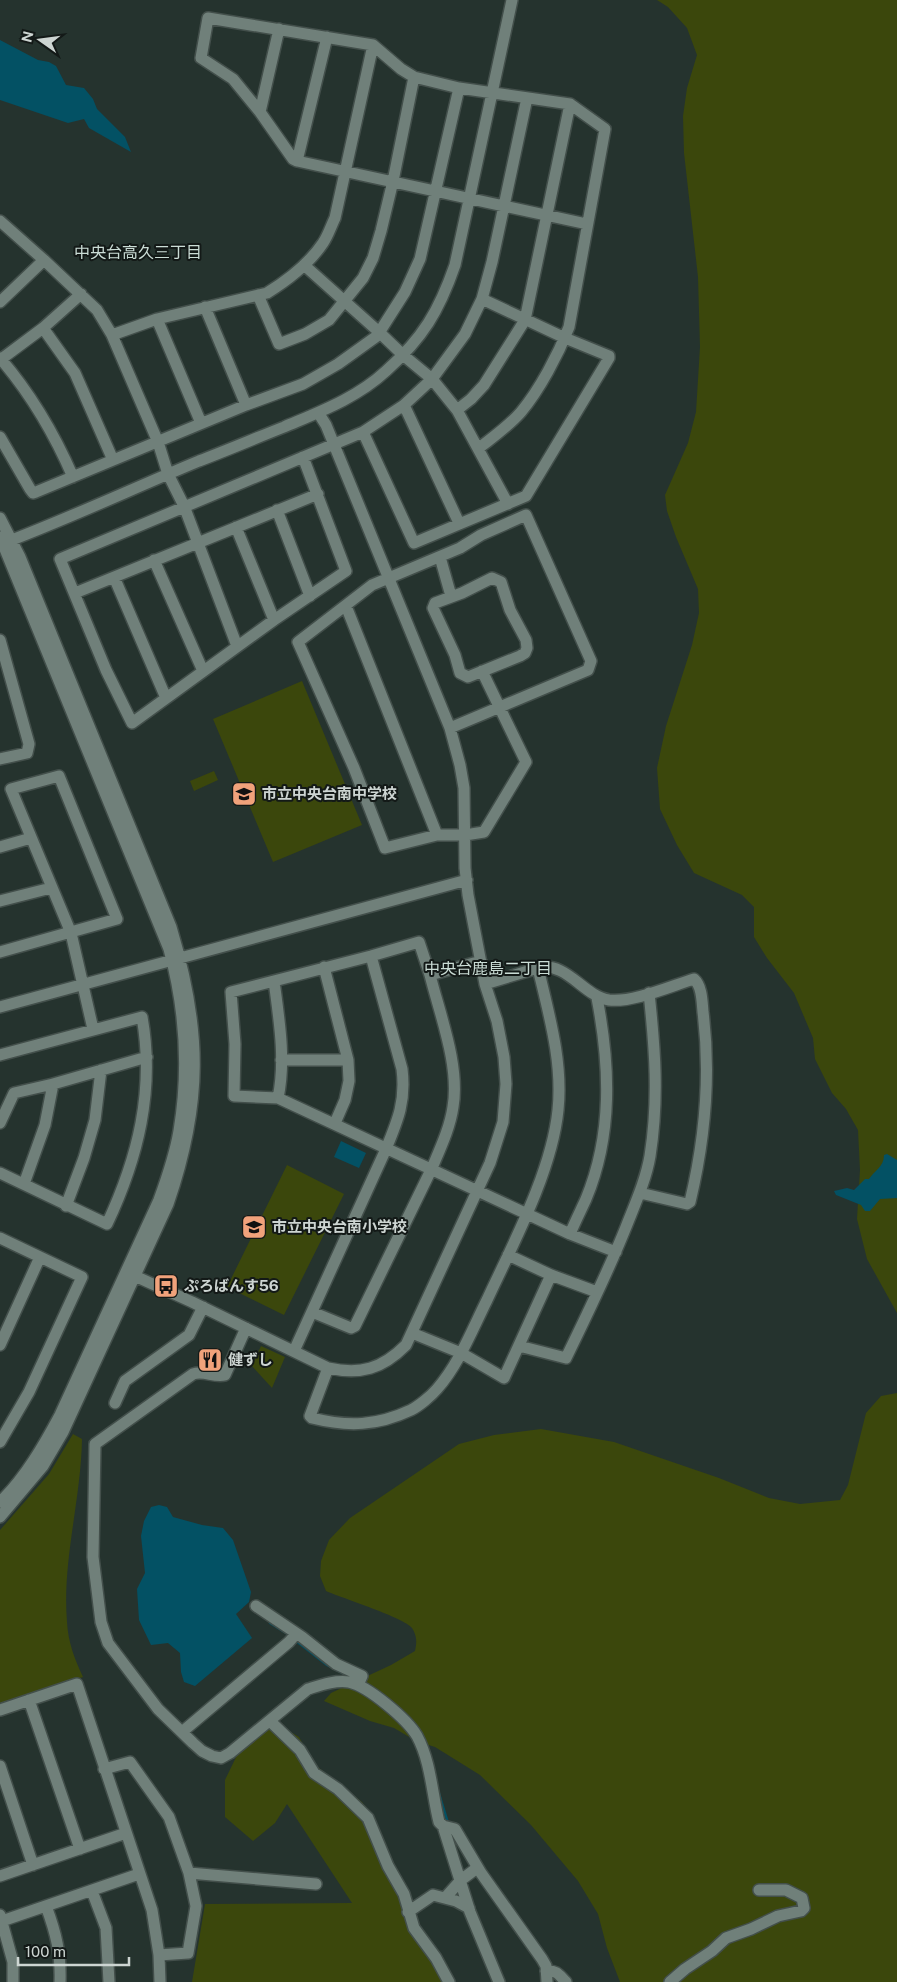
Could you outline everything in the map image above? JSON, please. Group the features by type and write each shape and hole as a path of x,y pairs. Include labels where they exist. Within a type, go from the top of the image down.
{"street":[{"path":"3,542 318,414 363,389 403,355 431,322 444,296 455,265 512,0"},
{"path":"479,448 505,428 521,412 552,363 570,328 605,129 570,104 459,88 414,77 401,69 373,45 208,18 200,58 233,79 260,112 293,159 469,200 587,224"},
{"path":"260,112 279,29"},
{"path":"298,161 327,37"},
{"path":"112,335 156,319 267,293 283,283 304,265 324,243 335,218 373,45"},
{"path":"258,295 279,344 304,334 329,320 363,278 373,258 393,181 414,77"},
{"path":"0,437 33,493 246,405 303,384 338,364 379,332 405,292 420,259 459,88"},
{"path":"303,457 346,571 237,646 132,723 106,670 60,559 184,506 363,432 404,405 432,379 465,334 482,299 527,98"},
{"path":"457,410 471,399 484,384 525,320 570,104"},
{"path":"0,238 4,225 97,310 112,335 158,442 168,474 184,506 237,646"},
{"path":"0,302 44,260"},
{"path":"304,265 432,379 457,410 508,504"},
{"path":"73,476 40,412 0,359 43,328 81,294"},
{"path":"363,432 414,543 526,496 587,397 609,356 565,338 482,299"},
{"path":"204,307 246,405"},
{"path":"156,319 202,423"},
{"path":"43,328 75,373 112,460"},
{"path":"404,405 459,523"},
{"path":"131,1274 328,1368 343,1371 360,1371 378,1367 393,1358 406,1345 479,1190 503,1122 506,1084 504,1057 497,1021 485,984 473,926 467,880 464,788 460,764 450,728 334,445 326,426 318,414"},
{"path":"75,593 318,494"},
{"path":"277,510 310,596"},
{"path":"450,728 499,707 588,670 591,661 526,515 480,535 460,548 372,585 298,642 354,768 386,848 437,835 465,835 484,832 526,762 499,707 482,671"},
{"path":"0,518 3,542 20,557 171,927 176,959 191,1005 195,1074 189,1133 180,1170 168,1204 47,1440 27,1469 0,1502"},
{"path":"236,527 274,620"},
{"path":"440,557 451,596"},
{"path":"154,560 202,672"},
{"path":"114,577 166,698"},
{"path":"492,578 501,582 510,610 526,640 527,648 525,653 482,671 468,677 460,673 455,655 433,608 436,603 492,578"},
{"path":"346,606 437,835"},
{"path":"0,640 29,744 26,753 0,759"},
{"path":"0,952 71,933 117,919 59,776 6,791 31,838 71,933 93,1029"},
{"path":"0,847 31,838"},
{"path":"0,1006 467,880"},
{"path":"0,901 51,888"},
{"path":"312,1312 350,1328 355,1326 432,1168 450,1122 455,1090 450,1055 430,975 419,942 231,992 235,1044 234,1096 278,1098 335,1123 386,1149 432,1168 570,1234 616,1252"},
{"path":"294,1351 399,1119 404,1087 402,1069 371,956"},
{"path":"430,975 481,961"},
{"path":"485,984 546,966 576,979 597,998 622,1001 694,979 697,982 706,1031 708,1075 699,1165 690,1202 687,1204 640,1193"},
{"path":"324,968 348,1060 349,1081 345,1100 335,1123"},
{"path":"328,1368 310,1416 337,1424 357,1425 376,1422 412,1410 437,1389 461,1353 527,1213 542,1173 554,1132 558,1110 558,1063 538,968"},
{"path":"274,981 279,1014 282,1082 278,1098"},
{"path":"519,1346 566,1358 616,1252 640,1193 650,1157 657,1092 649,993"},
{"path":"570,1234 586,1198 595,1171 607,1114 604,1033 597,998"},
{"path":"0,1054 142,1017 147,1058 143,1116 135,1155 121,1194 107,1224 0,1173"},
{"path":"0,1123 14,1093 147,1058"},
{"path":"281,1060 348,1060"},
{"path":"66,1206 84,1158 95,1120 101,1070"},
{"path":"24,1184 45,1125 53,1084"},
{"path":"0,1238 82,1277 29,1392 0,1442"},
{"path":"508,1255 598,1292"},
{"path":"0,1345 40,1257"},
{"path":"0,1517 42,1466 63,1432 131,1274"},
{"path":"412,1333 461,1353 504,1378 551,1274"},
{"path":"115,1402 125,1381 190,1335 203,1307"},
{"path":"246,1328 225,1375 218,1377 199,1372 193,1374 95,1444 93,1557 100,1622 108,1643 158,1708 202,1751 221,1758 241,1745 308,1689 323,1684 342,1681 358,1685 400,1716 417,1736 433,1787 439,1822 443,1826 469,1908 500,1982"},
{"path":"256,1606 336,1664 362,1676 358,1685"},
{"path":"284,1625 290,1615"},
{"path":"182,1732 289,1642 296,1634"},
{"path":"0,1710 77,1684 152,1910 159,1955 160,1982"},
{"path":"29,1700 80,1849"},
{"path":"270,1721 300,1750 314,1773 338,1789 368,1818 388,1866 401,1887 414,1928 436,1958 449,1982"},
{"path":"104,1769 130,1762 168,1817 189,1873 196,1906 188,1954 159,1955"},
{"path":"0,1766 32,1865"},
{"path":"443,1826 455,1829 477,1868 542,1959 547,1976 554,1970 566,1982"},
{"path":"0,1876 126,1833"},
{"path":"446,1898 461,1880 477,1868"},
{"path":"189,1873 316,1884"},
{"path":"13,1982 13,1962 1,1918 46,1906 140,1874"},
{"path":"92,1890 106,1928 109,1982"},
{"path":"670,1982 712,1951 726,1938 752,1929 778,1916 801,1911 804,1908 802,1898 786,1890 759,1890"},
{"path":"408,1912 432,1896 456,1901 469,1908"},
{"path":"46,1906 56,1933 60,1982"}],"green space":[{"path":"657,0 897,0 897,1313 867,1259 857,1219 860,1170 858,1130 846,1109 832,1093 815,1059 813,1038 794,993 767,958 754,937 754,907 742,895 694,873 677,845 660,809 657,768 666,726 692,645 699,613 698,589 676,537 667,511 665,495 688,443 696,412 700,347 698,277 684,153 683,116 687,88 697,55 687,28 668,7"},
{"path":"302,681 362,825 273,862 213,719"},
{"path":"214,771 218,780 194,791 190,781"},
{"path":"287,1165 344,1194 284,1315 227,1287"},
{"path":"261,1346 285,1357 272,1388 252,1366"},
{"path":"897,1393 897,1982 620,1982 607,1948 598,1914 578,1881 531,1825 480,1775 435,1747 416,1741 394,1728 370,1721 324,1701 331,1693 391,1665 415,1651 416,1642 414,1631 407,1624 326,1591 320,1576 321,1561 329,1540 350,1518 459,1444 494,1435 541,1429 614,1442 719,1478 769,1498 800,1504 840,1500 848,1485 866,1413 881,1396"},
{"path":"73,1434 82,1439 79,1485 69,1553 66,1599 67,1622 72,1651 83,1677 0,1704 0,1530 49,1474"},
{"path":"271,1720 299,1737 314,1764 362,1802 375,1819 384,1854 403,1901 450,1982 192,1982 205,1904 352,1903 287,1804 275,1823 253,1841 225,1817 225,1780 239,1751"}],"water":[{"path":"0,40 38,60 49,62 56,66 66,85 84,88 93,99 97,109 125,137 131,152 89,128 84,119 68,123 0,100"},
{"path":"341,1141 366,1153 359,1168 334,1157"},
{"path":"887,1154 897,1160 897,1198 880,1199 870,1211 865,1211 861,1205 836,1195 834,1191 847,1188 854,1190 865,1179 869,1179 881,1166 884,1155"},
{"path":"159,1505 167,1507 173,1517 202,1525 223,1528 233,1540 251,1592 249,1602 236,1614 252,1638 195,1686 184,1682 181,1672 180,1653 168,1643 151,1645 139,1620 137,1589 145,1573 141,1536 144,1521 151,1507"}],"waterway":[{"path":"270,1623 291,1636"},
{"path":"295,1640 327,1665 348,1676"},
{"path":"438,1790 448,1823"}],"place":[{"name":"市立中央台南中学校","path":"244,794"},
{"name":"市立中央台南小学校","path":"254,1227"},
{"name":"ぷろばんす56","path":"166,1286"},
{"name":"健ずし","path":"210,1360"}],"district":[{"name":"中央台高久三丁目","path":"138,252"},
{"name":"中央台鹿島二丁目","path":"488,968"}]}
